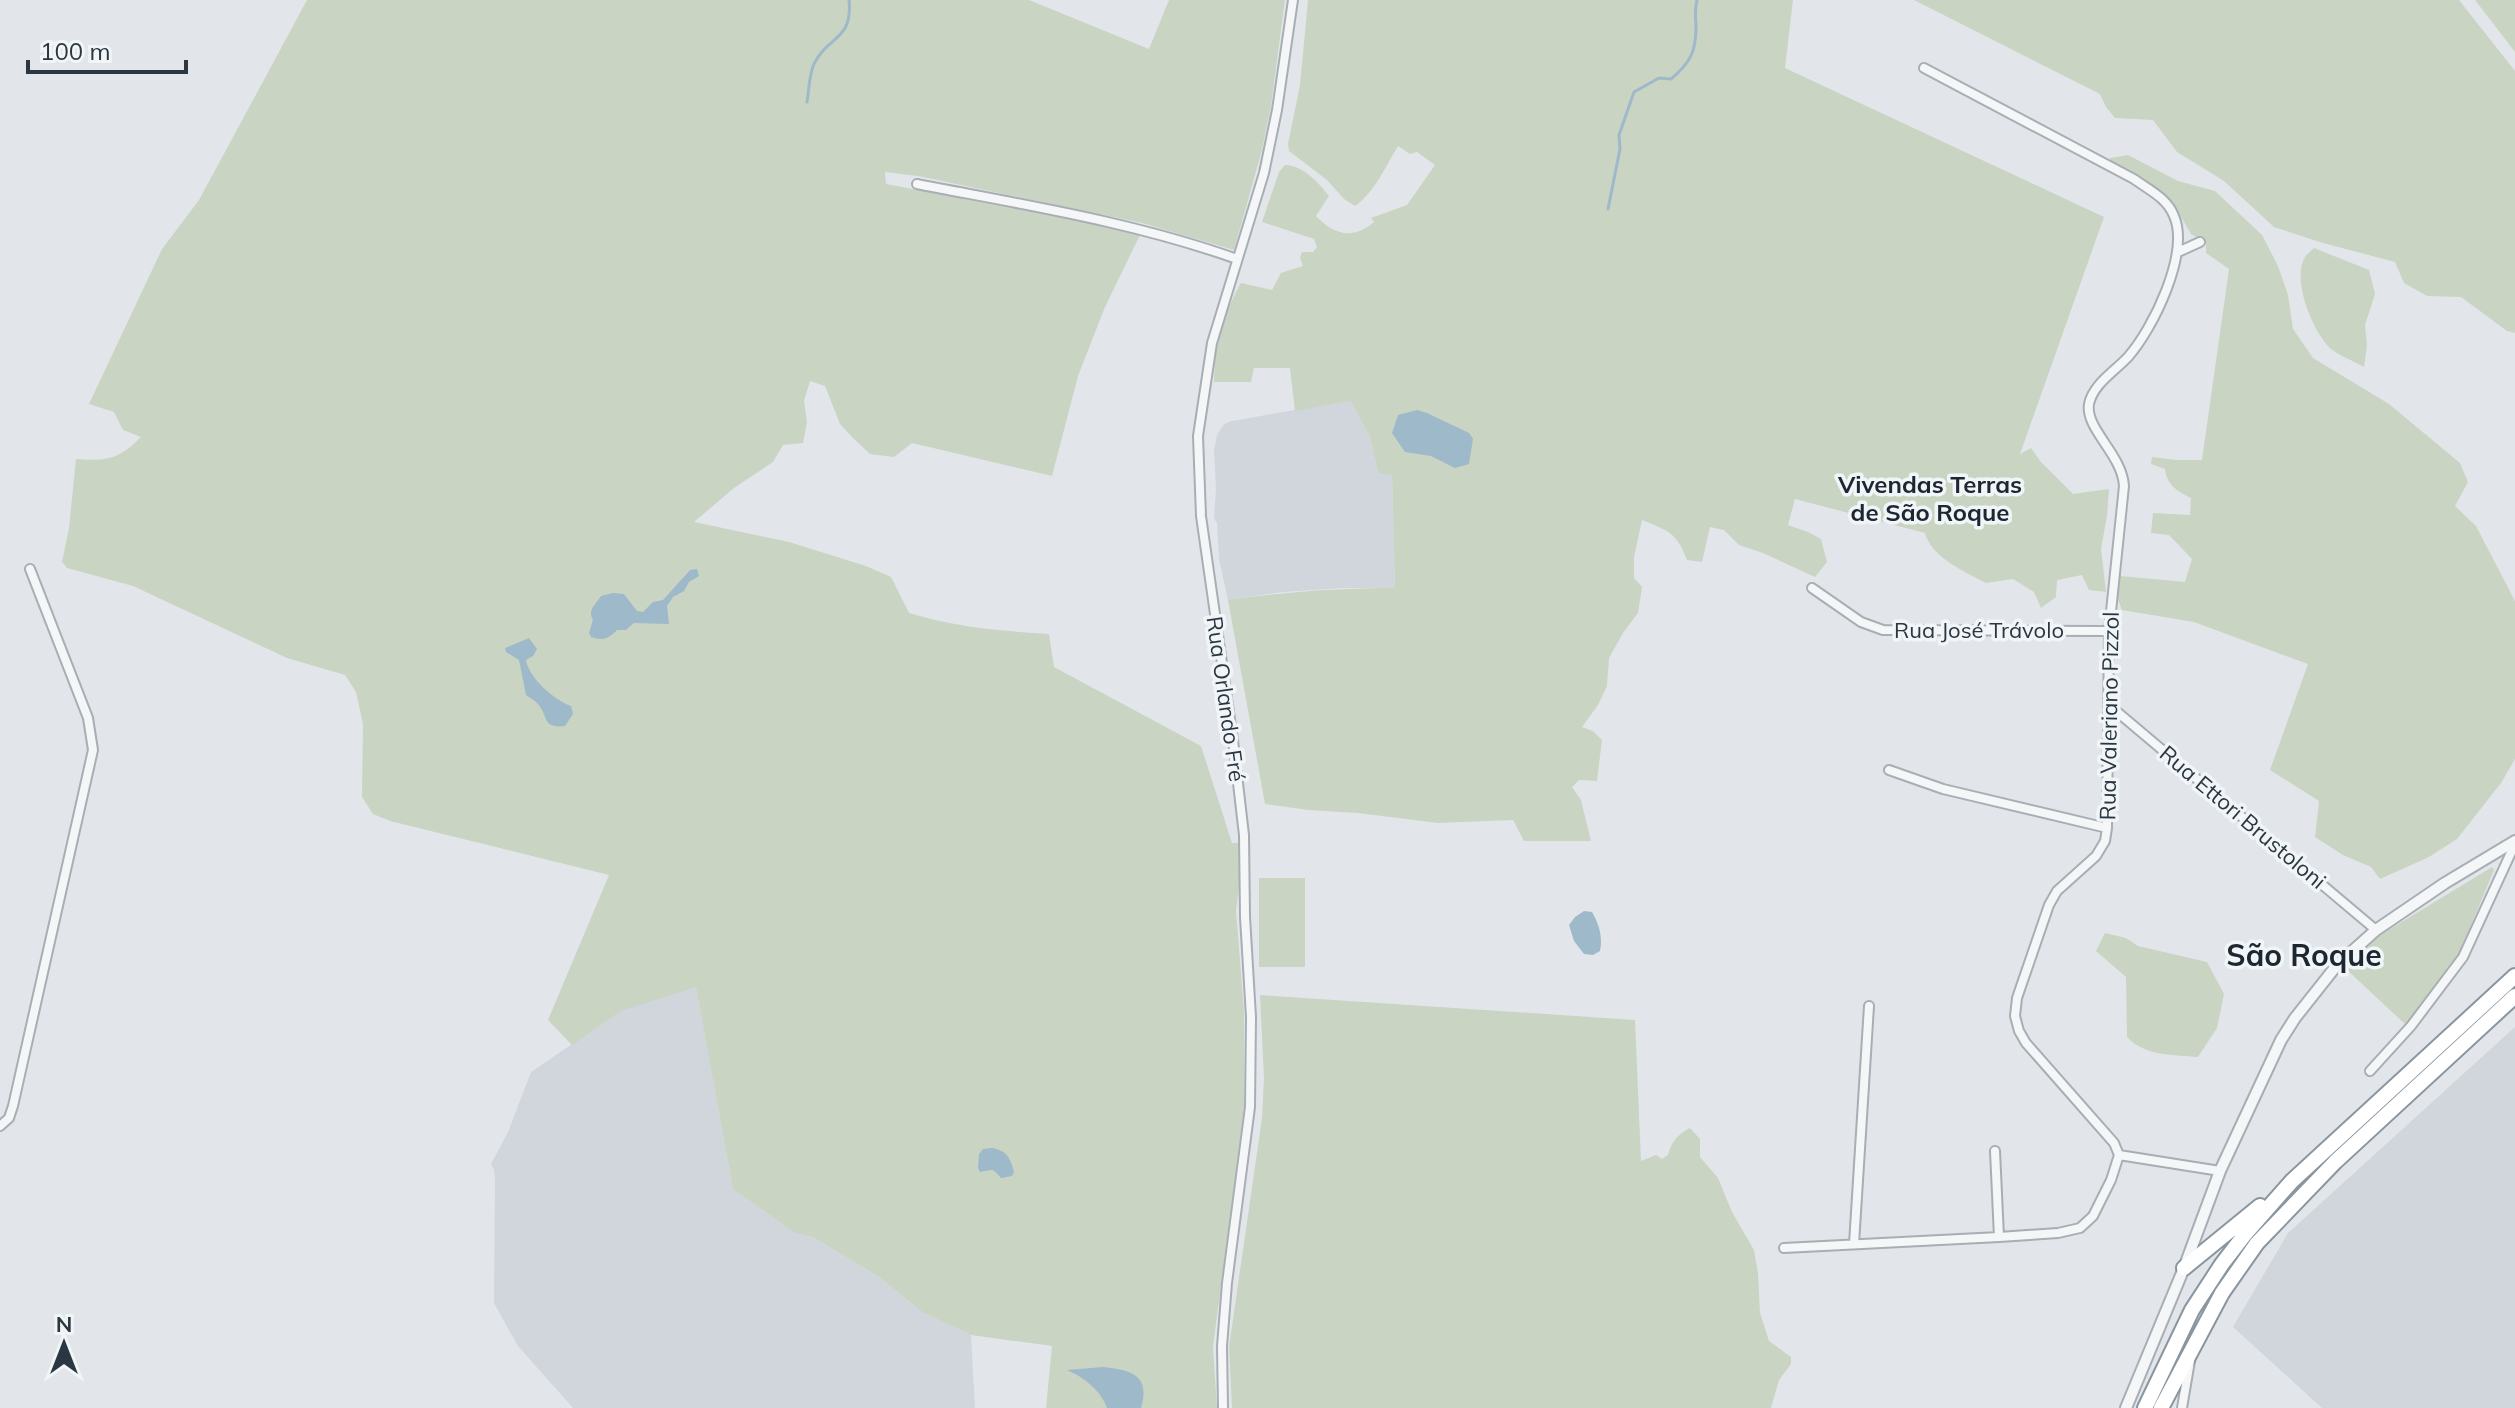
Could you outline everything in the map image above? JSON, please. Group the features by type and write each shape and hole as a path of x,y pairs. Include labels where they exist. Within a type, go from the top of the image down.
{"highway":[{"path":"2184,1268 2292,1181 2515,976"},
{"path":"2161,1408 2222,1293 2257,1243 2326,1171 2515,996"},
{"path":"2145,1408 2181,1330 2213,1277 2246,1233 2292,1181"}],"street":[{"name":"Rua Orlando Fré","path":"1223,1408 1222,1346 1227,1283 1250,1107 1251,1017 1244,835 1201,516 1198,436 1212,343 1264,173 1277,110 1293,0"},
{"path":"1924,68 2134,179 2165,201 2175,217 2178,252 2200,242"},
{"path":"917,184 1137,228 1188,241 1237,259"},
{"name":"Rua Valeriano Pizzol","path":"2119,1155 2114,1143 2026,1043 2015,1016 2017,998 2049,905 2057,891 2096,856 2105,841 2107,828 2109,631 2124,486 2123,472 2091,421 2088,408 2098,386 2129,356 2147,330 2178,252"},
{"path":"0,1126 9,1118 13,1106 93,750 88,718 30,569"},
{"name":"Rua José Trávolo","path":"1812,588 1861,622 1883,630 2109,631"},
{"name":"Rua Ettori Brustoloni","path":"2109,705 2376,930"},
{"path":"1889,770 1943,789 2107,828"},
{"path":"2126,1408 2220,1171 2281,1040 2295,1018 2337,965 2376,930 2445,883 2515,843"},
{"path":"2370,1071 2411,1026 2463,957 2515,843"},
{"path":"1854,1244 1869,1006"},
{"path":"1995,1151 1999,1237"},
{"path":"1784,1248 1999,1237 2058,1233 2080,1228 2093,1216 2111,1180 2119,1155 2220,1171"},
{"path":"2182,1408 2193,1345"}],"shaded area":[{"path":"1351,400 1370,437 1378,473 1392,474 1395,588 1283,592 1228,600 1214,518 1214,451 1217,435 1224,424 1232,421"},
{"path":"696,986 733,1189 795,1233 813,1237 879,1277 922,1312 971,1335 975,1408 573,1408 518,1346 494,1303 495,1181 491,1164 508,1132 531,1072 621,1011"},
{"path":"2515,1027 2515,1408 2322,1408 2233,1327 2288,1233"}],"green space":[{"path":"307,0 1029,0 1149,49 1169,0 1285,0 1271,106 1234,250 1142,223 918,176 885,172 886,184 1140,235 1105,307 1078,376 1052,476 912,443 894,457 870,454 840,424 825,386 810,381 804,401 807,422 803,443 783,445 773,462 734,488 694,522 789,542 866,566 891,577 909,613 978,628 1049,634 1054,667 1201,746 1232,843 1239,843 1236,910 1244,1012 1244,1107 1213,1347 1217,1408 1046,1408 1052,1346 971,1335 922,1312 879,1277 813,1237 795,1233 733,1189 696,987 621,1011 572,1045 548,1020 609,875 390,821 373,814 362,797 363,724 356,692 345,675 287,658 133,586 67,568 62,562 76,459 96,460 118,455 141,437 123,430 114,412 89,404 162,249 199,200"},
{"path":"1308,0 1793,0 1785,68 2104,217 2020,454 2031,448 2073,494 2109,489 2101,549 2106,592 2089,590 2082,575 2057,580 2056,597 2041,608 2034,592 2013,579 1986,583 1950,563 1928,542 1925,533 1795,499 1788,525 1821,539 1827,562 1815,577 1739,545 1724,530 1710,527 1702,562 1687,560 1680,544 1671,534 1642,520 1634,557 1634,578 1642,587 1638,613 1609,658 1607,686 1582,727 1593,731 1602,740 1597,781 1579,780 1572,787 1581,800 1591,841 1524,841 1513,820 1438,823 1265,804 1228,600 1311,591 1395,588 1392,475 1378,473 1370,437 1351,401 1295,411 1290,368 1254,368 1251,382 1214,382 1221,331 1241,283 1272,290 1281,273 1303,266 1300,258 1302,252 1313,252 1317,247 1314,239 1262,222 1279,172 1285,165 1304,172 1329,196 1316,216 1337,231 1351,233 1374,222 1371,218 1407,205 1435,165 1417,152 1410,154 1398,146 1374,187 1355,206 1289,151 1300,85"},
{"path":"1914,0 2459,0 2515,71 2515,333 2507,331 2461,297 2427,296 2404,283 2395,262 2274,227 2224,181 2177,152 2153,120 2115,118 2100,94"},
{"path":"2475,0 2515,0 2515,52"},
{"path":"2128,155 2178,181 2215,191 2262,235 2288,295 2293,329 2313,358 2389,404 2460,463 2468,482 2455,506 2476,526 2515,601 2515,759 2501,783 2457,839 2429,857 2380,879 2371,867 2343,855 2315,837 2319,801 2270,770 2308,664 2194,622 2122,610 2118,600 2120,576 2185,582 2192,559 2169,535 2151,533 2153,513 2190,515 2191,498 2174,487 2165,469 2151,464 2152,457 2202,460 2229,269 2206,253 2206,243 2191,234 2173,203 2110,162 2110,158"},
{"path":"2314,248 2369,270 2375,294 2365,325 2367,346 2364,367 2331,349 2311,318 2302,292 2301,267"},
{"path":"2492,867 2494,870 2459,954 2406,1025 2345,968 2382,934"},
{"path":"1259,878 1305,878 1305,967 1259,967"},
{"path":"2105,933 2126,938 2138,946 2207,962 2224,994 2217,1028 2198,1057 2151,1051 2127,1037 2126,977 2096,951"},
{"path":"1260,995 1635,1020 1641,1161 1656,1155 1662,1159 1668,1155 1676,1139 1690,1128 1700,1139 1700,1157 1718,1178 1732,1212 1754,1250 1760,1313 1769,1341 1791,1357 1791,1364 1779,1380 1771,1408 1232,1408 1229,1347 1262,1118 1264,1078"}],"water":[{"path":"1417,410 1469,433 1473,439 1469,464 1455,468 1431,456 1405,452 1392,433 1398,415"},
{"path":"697,569 699,576 673,597 667,606 669,624 634,623 626,630 617,630 605,638 591,637 592,610 601,596 624,594 637,611 643,612 653,602 663,600 690,570"},
{"path":"529,638 537,649 526,660 532,674 550,694 571,706 573,714 565,726 549,723 537,703 526,695 519,660 506,652 505,648"},
{"path":"1584,911 1592,912 1600,931 1600,951 1593,955 1584,954 1574,941 1569,925"},
{"path":"992,1148 1007,1156 1014,1172 1012,1176 1001,1178 992,1170 980,1172 979,1154 983,1149"},
{"path":"1103,1367 1136,1376 1143,1388 1141,1408 1107,1408 1091,1385 1067,1370"}],"waterway":[{"path":"807,102 814,64 843,31 849,13 849,0"},
{"path":"1608,209 1620,149 1619,135 1634,92 1659,78 1671,79 1683,68 1695,43 1697,0"}],"district":[{"name":"Vivendas Terras de São Roque","path":"1930,498"},
{"name":"São Roque","path":"2304,955"}]}
